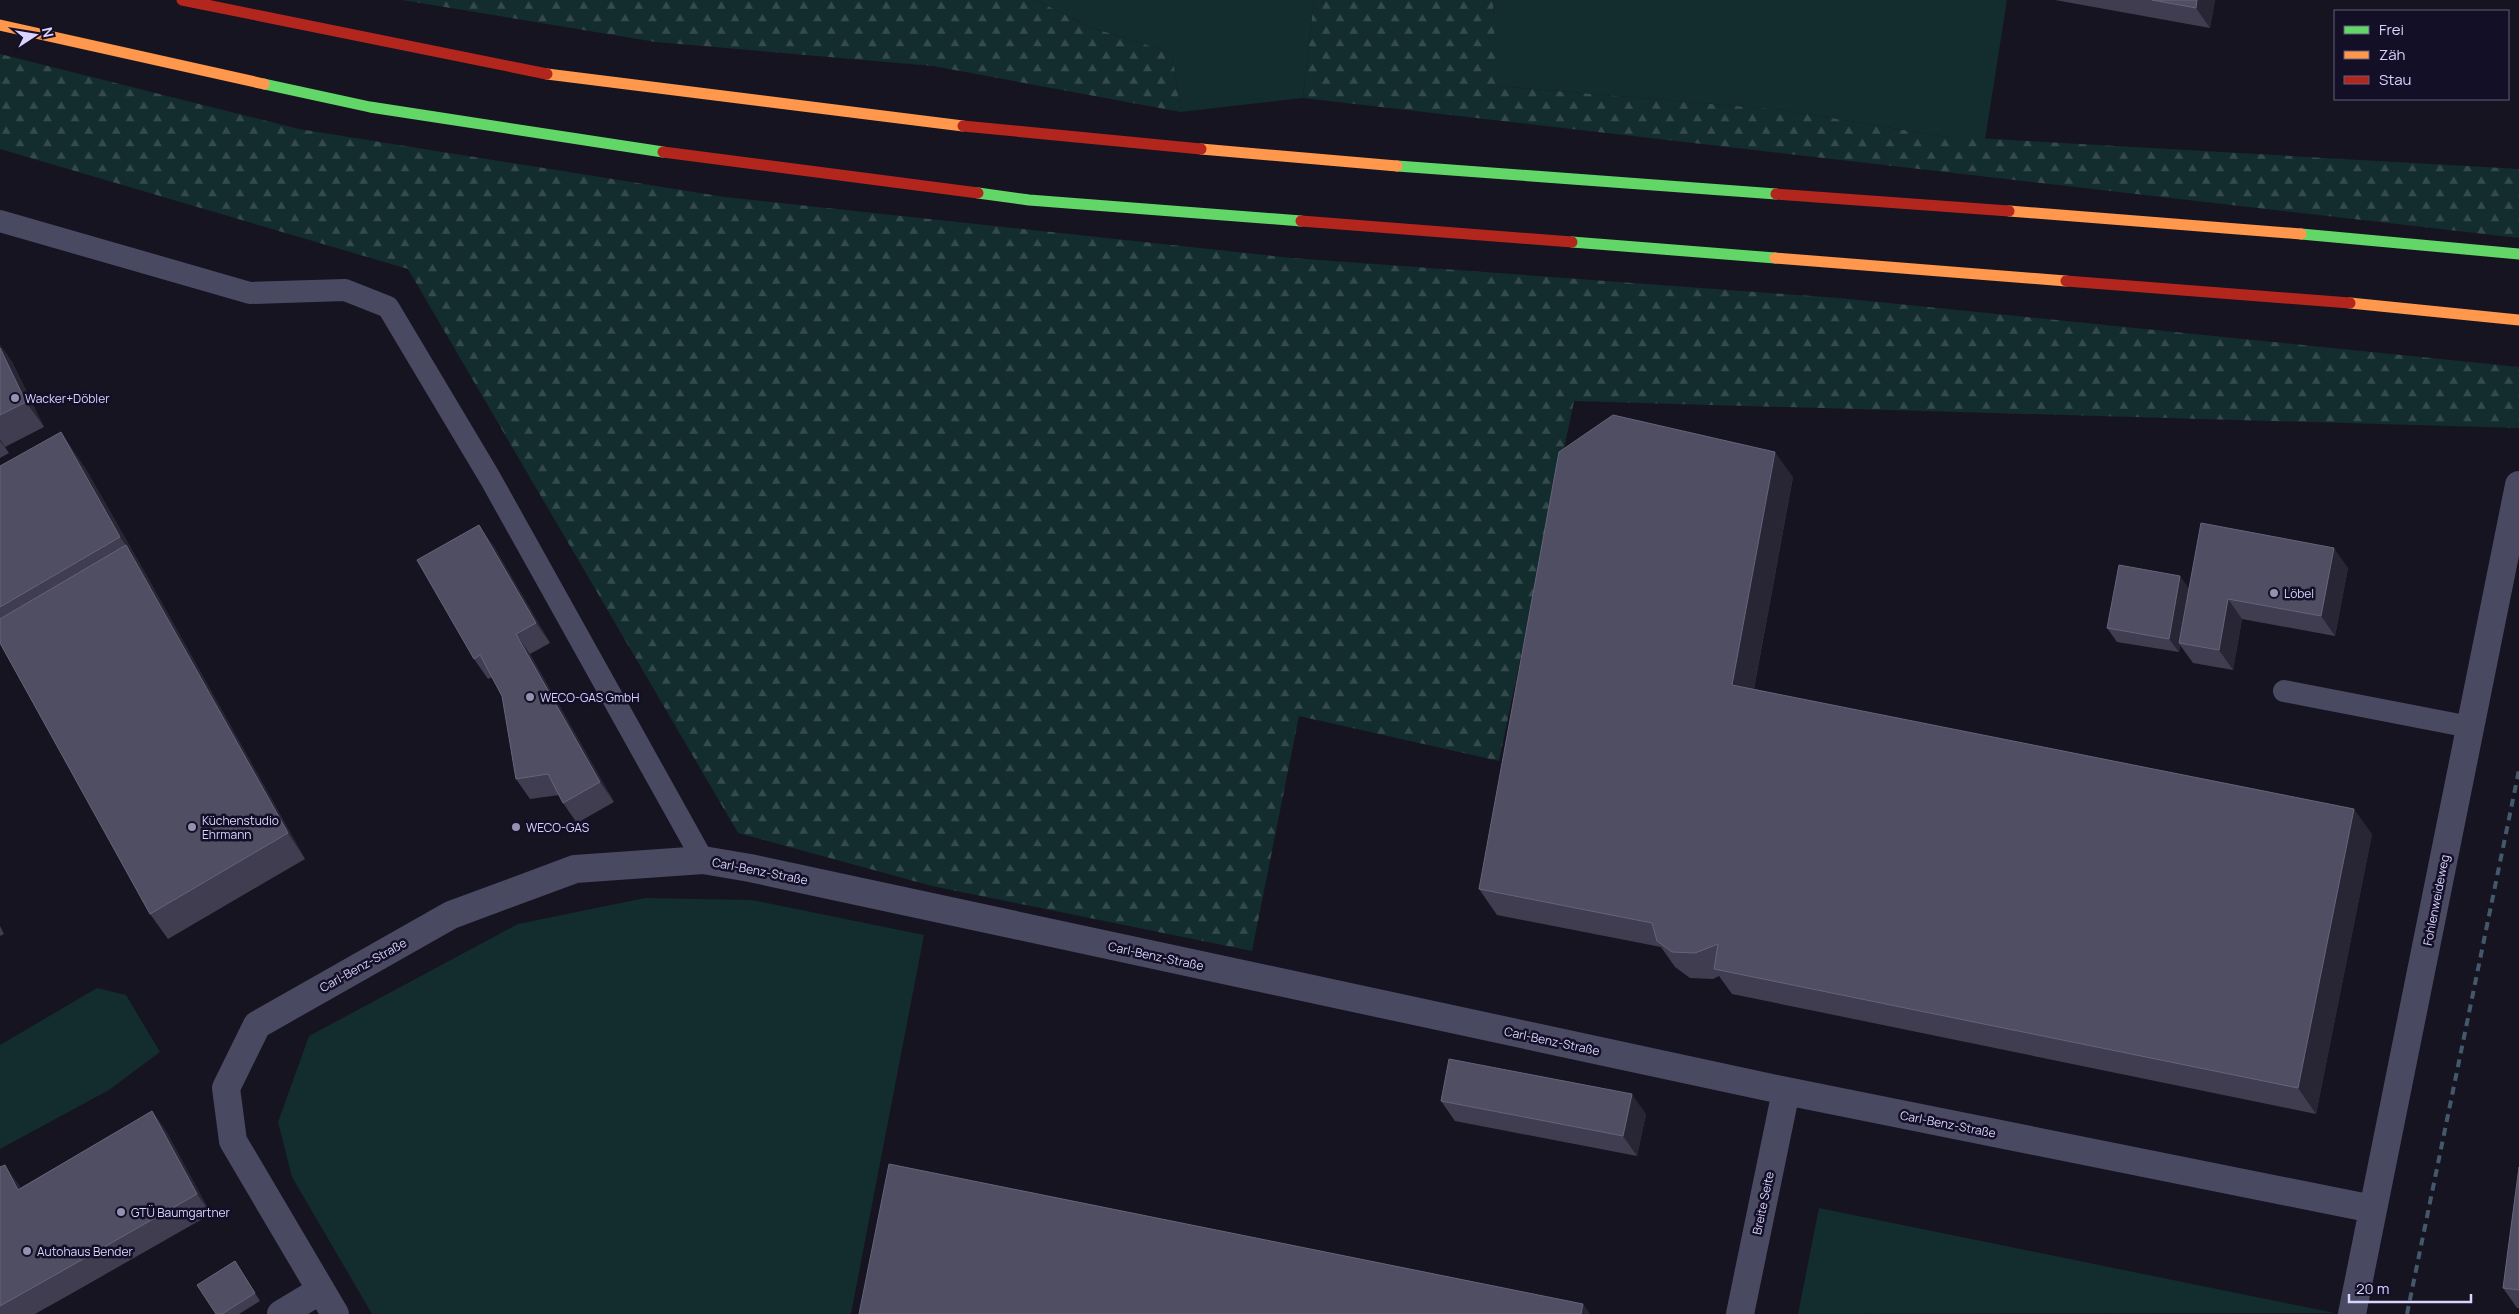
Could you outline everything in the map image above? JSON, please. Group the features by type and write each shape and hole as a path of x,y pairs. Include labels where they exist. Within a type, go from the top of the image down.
{"highway":[{"path":"182,0 550,75 1024,134 1384,165 2434,245 2519,254"},
{"path":"0,25 73,43 370,108 654,151 1028,200 2423,309 2519,320"}],"street":[{"name":"Fohlenweideweg","path":"2352,1314 2519,485"},
{"name":"Carl-Benz-Straße","path":"335,1314 233,1141 226,1088 257,1024 451,915 575,869 703,860 750,868 1786,1091 2373,1209"},
{"name":"Breite Seite","path":"1740,1314 1786,1091"},
{"path":"281,1314 321,1290"}],"lane":[{"path":"0,221 250,293 345,290 388,307 490,478 703,860"},
{"path":"2284,691 2470,727"}],"green space":[{"path":"402,0 1036,0 1087,26 1172,53 1181,112 933,66 656,42"},
{"path":"1036,0 1314,0 1303,98 1181,112 1172,53 1087,26"},
{"path":"1314,0 1493,0 1497,86 1783,110 1940,136 2519,169 2519,238 1303,98"},
{"path":"1493,0 2007,0 1985,140 1940,136 1783,110 1496,86"},
{"path":"0,54 299,129 725,197 1292,258 1839,298 2519,367 2519,428 1574,401 1499,761 1299,716 1252,951 932,886 738,833 408,269 0,149"},
{"path":"645,898 752,900 924,935 851,1314 372,1314 292,1177 278,1122 309,1036 518,924"},
{"path":"97,988 126,995 160,1052 109,1090 0,1149 0,1045"},
{"path":"1819,1208 2335,1313 1798,1314"}],"building":[{"path":"2152,0 2197,0 2196,8"},
{"path":"0,348 26,402 0,415"},
{"path":"1613,415 1775,452 1732,685 2354,809 2298,1088 1714,969 1718,944 1695,953 1672,952 1657,941 1652,923 1479,889 1559,452"},
{"path":"61,432 120,537 0,607 0,466"},
{"name":"Löbel","path":"2201,523 2334,548 2321,616 2228,599 2219,650 2179,643"},
{"name":"WECO-GAS GmbH","path":"479,525 536,623 516,634 600,782 563,803 548,774 516,779 502,696 480,655 474,659 417,560"},
{"path":"126,545 288,833 150,914 0,643 0,619"},
{"path":"2119,565 2180,576 2169,639 2107,628"},
{"path":"1449,1059 1632,1094 1623,1136 1441,1101"},
{"path":"152,1111 197,1194 0,1306 0,1167 5,1165 18,1190"},
{"path":"889,1164 1583,1304 1581,1314 859,1314"},
{"path":"2519,1167 2519,1290 2503,1288"},
{"path":"235,1261 255,1293 222,1314 216,1314 197,1285"}],"railway":[{"path":"2407,1314 2519,770"}],"traffic: fast":[{"path":"264,84 370,107 663,152"},
{"path":"1397,166 1776,194"},
{"path":"978,193 1029,200 1301,221"},
{"path":"2301,234 2519,254"},
{"path":"1572,242 1775,258"}],"traffic: slow":[{"path":"0,25 264,84"},
{"path":"547,74 963,126"},
{"path":"1201,149 1397,166"},
{"path":"2009,211 2301,234"},
{"path":"1775,258 2066,281"},
{"path":"2350,303 2519,320"}],"traffic: jam":[{"path":"182,0 547,74"},
{"path":"963,126 1201,149"},
{"path":"663,152 978,193"},
{"path":"1776,194 2009,211"},
{"path":"1301,221 1572,242"},
{"path":"2066,281 2350,303"}],"place":[{"name":"Wacker+Döbler","path":"15,398"},
{"name":"Löbel","path":"2274,593"},
{"name":"WECO-GAS GmbH","path":"530,697"},
{"name":"Küchenstudio Ehrmann","path":"192,827"},
{"name":"WECO-GAS","path":"516,827"},
{"name":"GTÜ Baumgartner","path":"121,1212"},
{"name":"Autohaus Bender","path":"27,1251"}]}
